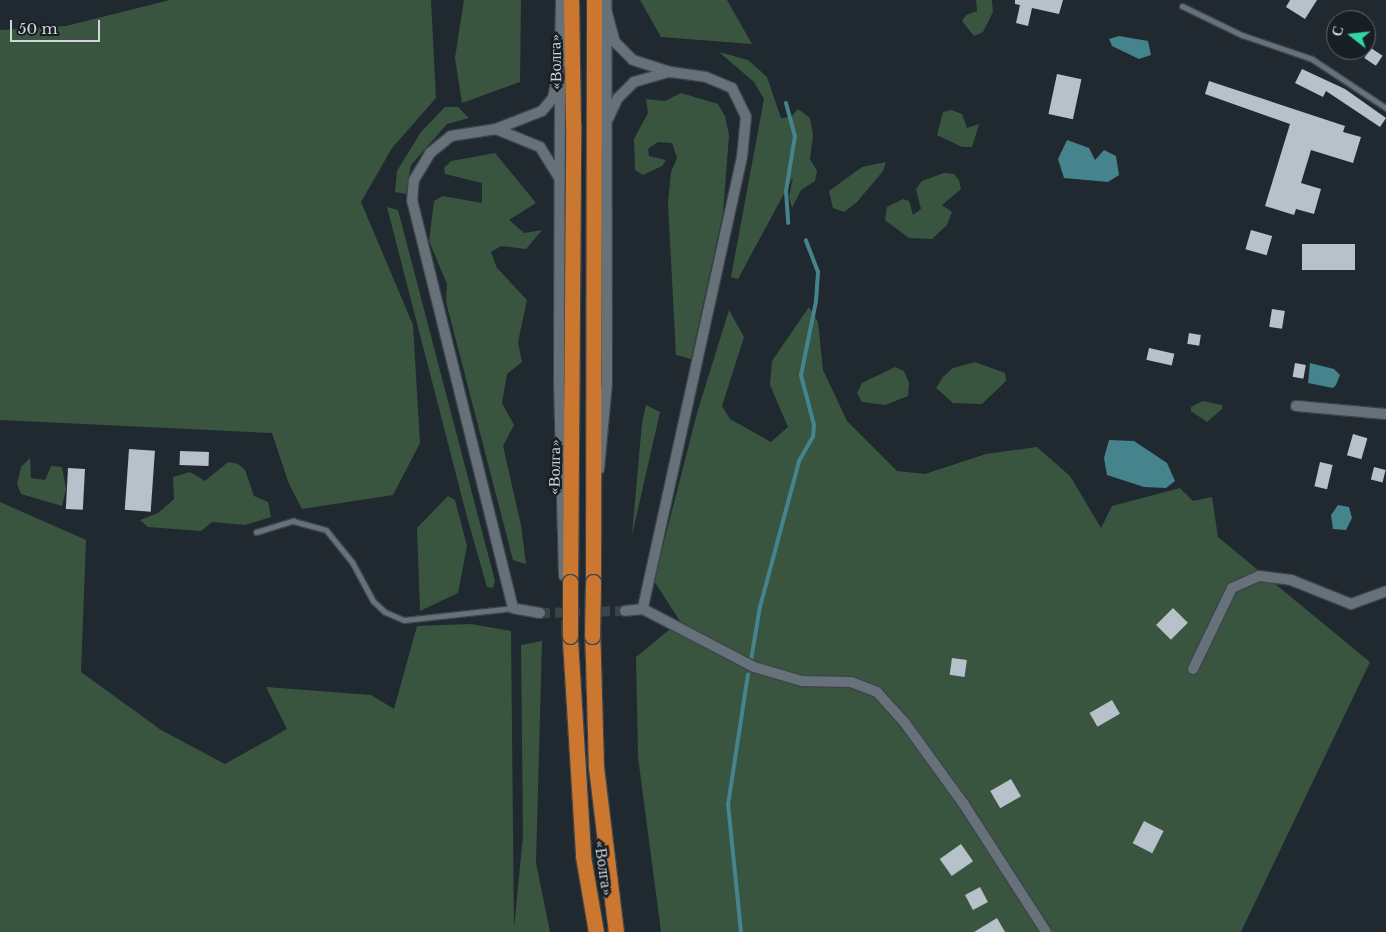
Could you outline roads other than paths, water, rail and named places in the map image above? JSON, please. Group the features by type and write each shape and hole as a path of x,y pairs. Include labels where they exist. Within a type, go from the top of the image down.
{"highway":[{"name":"«Волга»","path":"571,0 574,135 569,629 583,856 596,932"},
{"name":"«Волга»","path":"602,3 592,658 596,767 616,932"}],"street":[{"path":"561,0 562,562 569,629"},
{"path":"602,3 615,42 633,60 671,72 706,77 732,88 746,117 742,157 643,609"},
{"path":"594,512 606,382 607,120 602,3"},
{"path":"540,613 513,608 412,202 414,180 430,153 451,136 496,129 542,111 553,98 560,62"},
{"path":"607,120 618,98 634,82 671,72"},
{"path":"496,129 540,147 560,180"},
{"path":"1296,406 1386,414"},
{"path":"1193,669 1232,588 1259,576 1291,580 1351,604 1386,592"},
{"path":"625,611 643,609 754,667 802,681 851,682 877,692 905,723 963,803 1046,932"}],"lane":[{"path":"1182,6 1242,35 1312,59 1386,108"},
{"path":"256,532 293,521 309,523 326,530 352,562 373,601 385,612 404,620 513,608"}],"water":[{"path":"1119,36 1148,41 1151,55 1139,59 1112,46 1109,39"},
{"path":"1067,140 1089,148 1095,160 1104,150 1116,156 1119,175 1108,182 1064,178 1058,159"},
{"path":"1310,363 1334,369 1340,375 1336,385 1333,388 1308,383"},
{"path":"1109,440 1134,441 1167,463 1175,481 1166,488 1144,487 1107,475 1104,458"},
{"path":"1338,505 1349,507 1352,518 1346,530 1333,529 1331,515"}],"waterway":[{"path":"786,103 795,136 786,191 788,223"},
{"path":"751,660 760,607 799,461 813,437 814,425 801,375 816,301 818,272 806,240"},
{"path":"741,932 728,805 748,675"}],"tunnel":[{"path":"540,613 625,611"}]}
